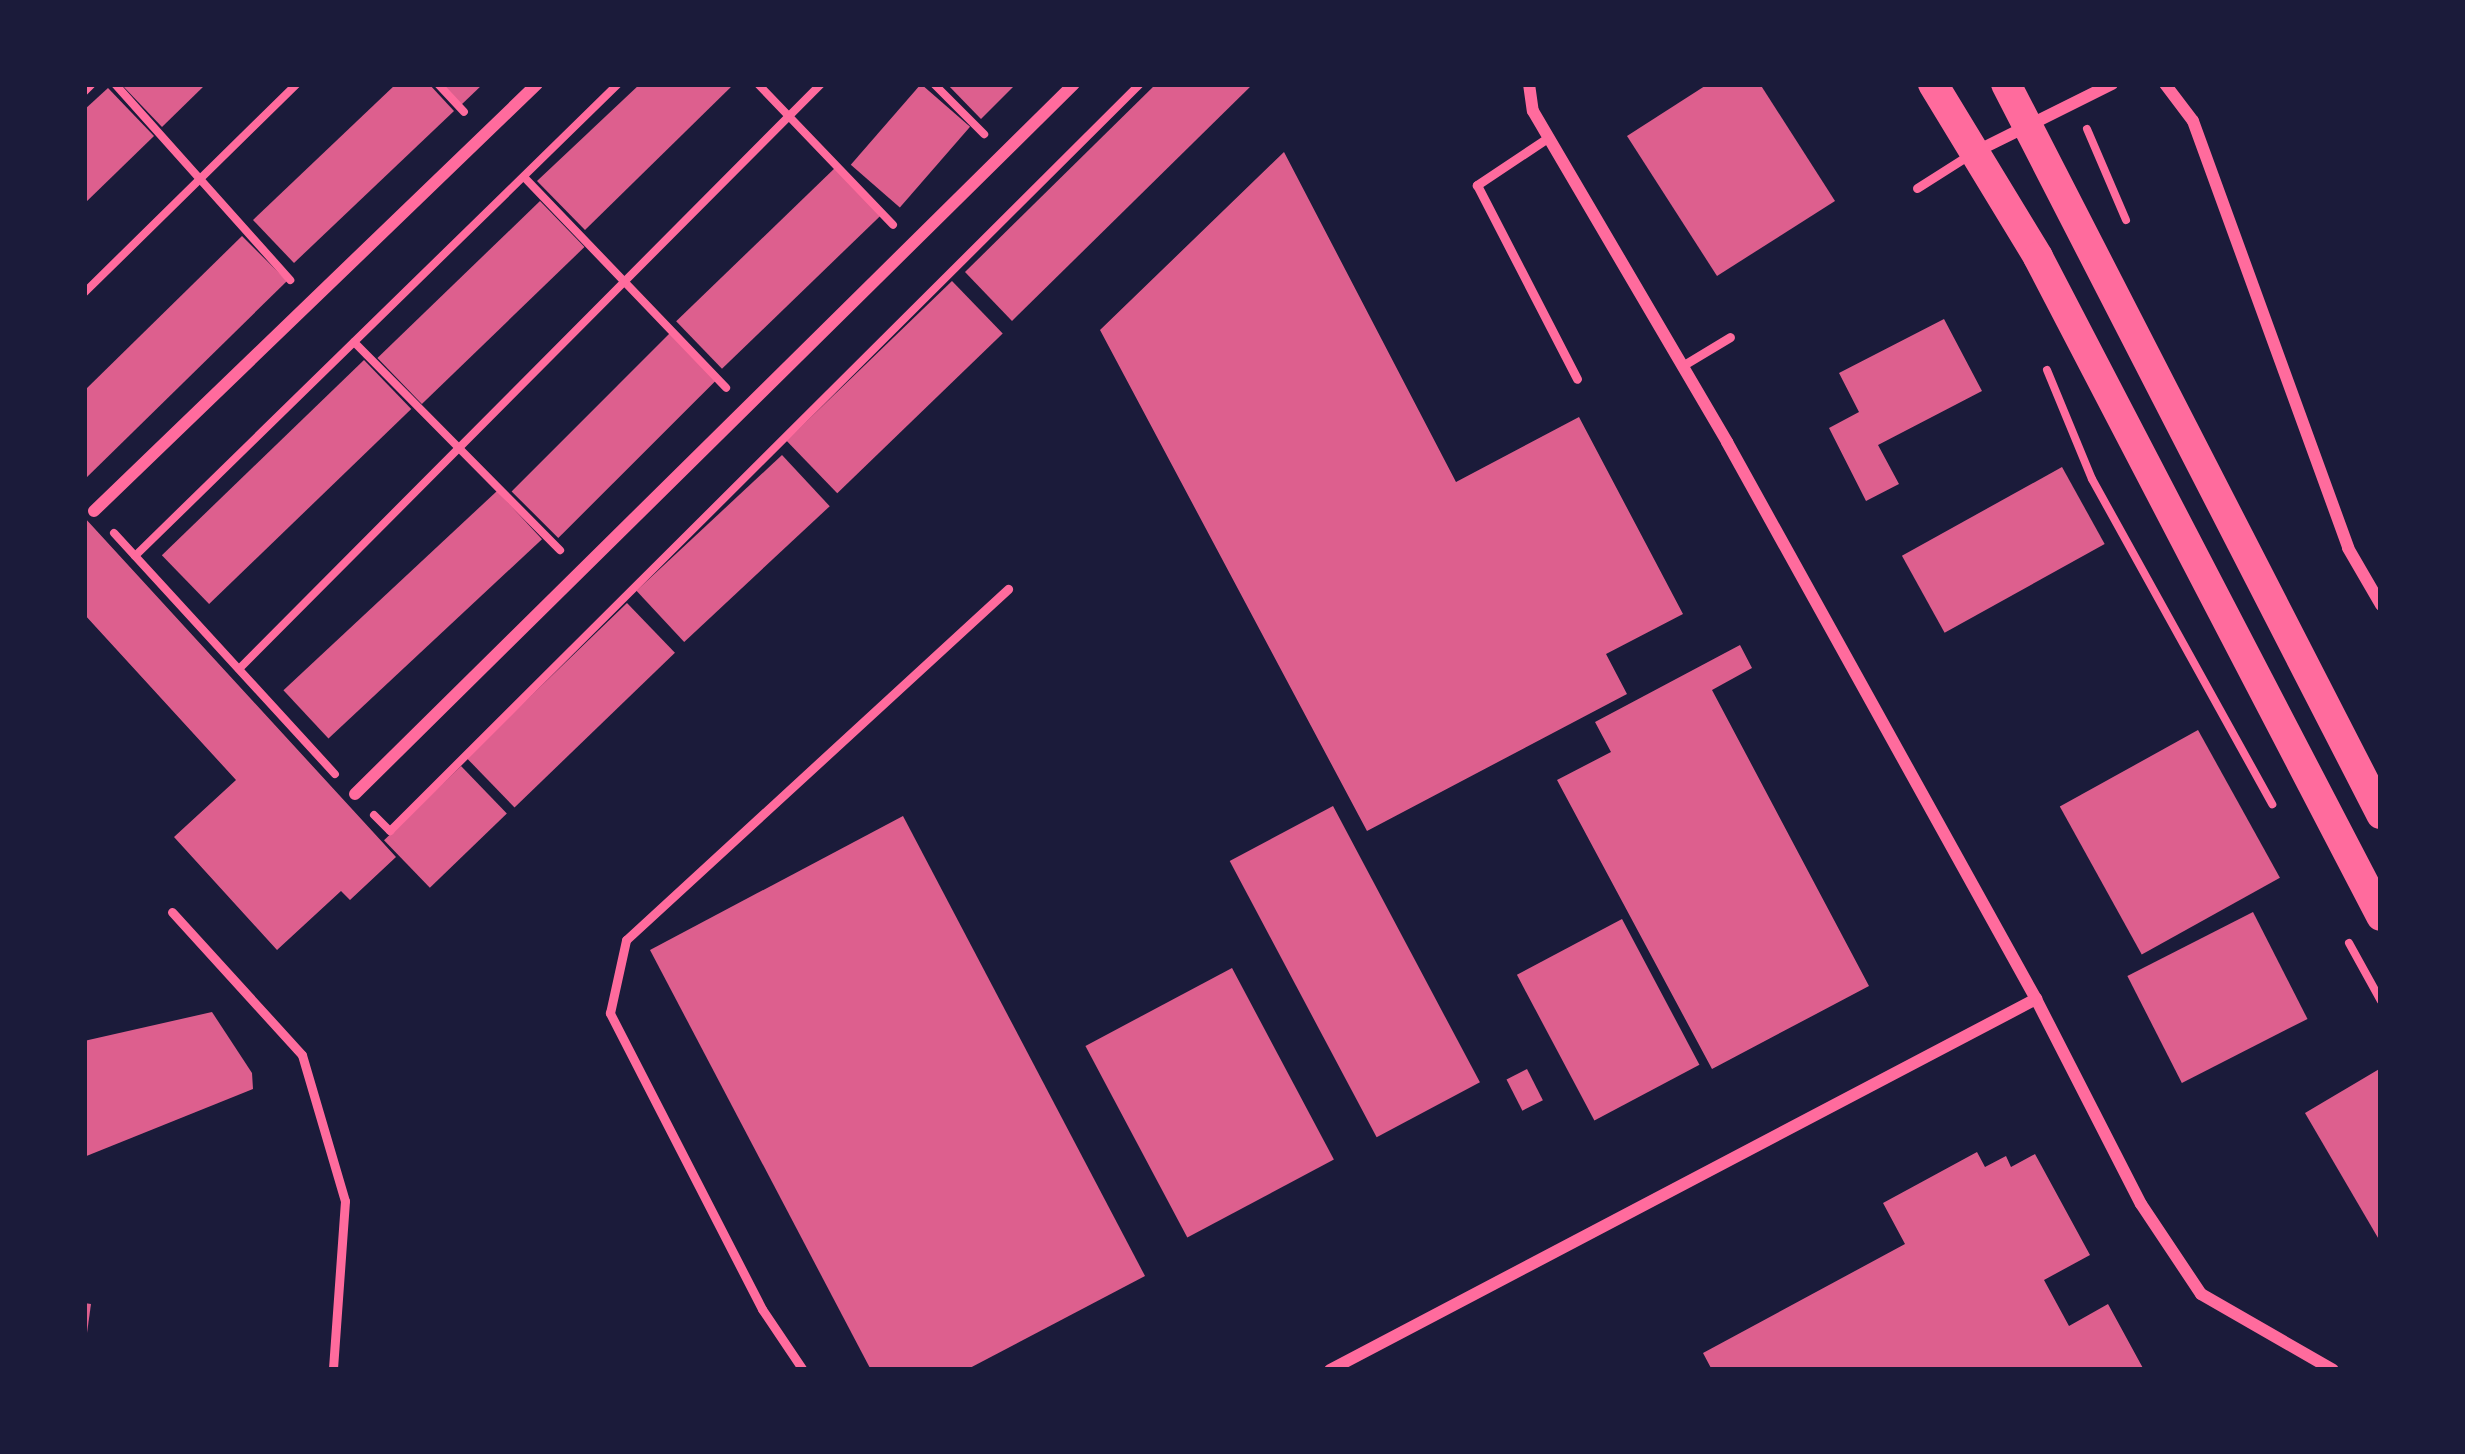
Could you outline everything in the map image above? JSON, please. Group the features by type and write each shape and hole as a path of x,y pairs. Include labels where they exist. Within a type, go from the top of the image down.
{"main road":[{"path":"1933,84 2038,257 2381,916"},
{"path":"2006,84 2381,814"}],"street":[{"path":"94,512 537,84"},
{"path":"355,794 1074,84"},
{"path":"1529,84 1549,137 2036,999 2140,1204 2200,1294 2333,1370"},
{"path":"1974,152 2112,84"},
{"path":"2165,84 2193,121 2348,548 2381,605"},
{"path":"1330,1370 2036,999"}],"lane":[{"path":"1549,137 1478,185 1577,380"},
{"path":"1916,188 1974,152"},
{"path":"1682,366 1730,337"},
{"path":"803,1370 762,1309 610,1013 626,940 1008,589"},
{"path":"172,912 302,1055 345,1201 333,1370"}],"path":[{"path":"84,92 92,84"},
{"path":"116,84 291,281"},
{"path":"84,293 297,84"},
{"path":"438,84 465,113"},
{"path":"135,556 618,84"},
{"path":"758,84 893,225"},
{"path":"239,668 821,84"},
{"path":"934,84 985,135"},
{"path":"94,512 389,831 1140,84"},
{"path":"524,176 726,388"},
{"path":"354,342 560,550"}],"building":[{"path":"121,84 206,84 162,127"},
{"path":"396,84 429,84 454,111 294,263 253,220"},
{"path":"440,84 483,84 460,106"},
{"path":"640,84 734,84 585,230 537,181"},
{"path":"921,84 970,127 900,207 851,165"},
{"path":"947,84 1016,84 981,119"},
{"path":"1156,84 1253,84 1012,321 965,272"},
{"path":"1708,84 1760,84 1835,201 1717,276 1627,136"},
{"path":"108,88 154,136 84,204 84,110"},
{"path":"1284,152 1456,482 1579,417 1683,614 1606,654 1627,694 1367,831 1100,330"},
{"path":"838,165 884,212 722,369 676,321"},
{"path":"540,201 584,247 422,404 377,358"},
{"path":"242,236 287,281 84,480 84,391"},
{"path":"952,281 1003,334 837,493 787,441"},
{"path":"1944,319 1982,391 1878,445 1899,484 1866,501 1829,428 1859,412 1839,373"},
{"path":"670,333 717,380 558,538 512,491"},
{"path":"364,360 411,409 209,604 162,555"},
{"path":"782,455 830,506 684,642 636,591"},
{"path":"2062,467 2105,544 1945,633 1902,556"},
{"path":"497,491 542,539 328,738 283,690"},
{"path":"84,517 396,857 350,900 341,891 277,950 174,837 236,780 84,614"},
{"path":"627,603 675,653 515,808 467,758"},
{"path":"1740,645 1752,668 1712,690 1869,986 1712,1069 1557,780 1611,752 1595,722"},
{"path":"2198,730 2280,878 2142,954 2060,807"},
{"path":"461,766 507,813 430,888 384,840"},
{"path":"1333,806 1480,1082 1377,1137 1230,861"},
{"path":"903,816 1145,1276 966,1370 871,1370 650,950"},
{"path":"2253,912 2307,1019 2182,1083 2127,976"},
{"path":"1622,919 1699,1065 1594,1121 1517,975"},
{"path":"1232,968 1334,1160 1187,1238 1085,1046"},
{"path":"212,1012 252,1073 253,1089 84,1157 84,1041"},
{"path":"2381,1068 2381,1243 2305,1113"},
{"path":"1527,1069 1543,1100 1522,1111 1507,1079"},
{"path":"1977,1152 1985,1167 2006,1156 2011,1167 2035,1154 2090,1255 2044,1280 2069,1326 2108,1304 2144,1370 1712,1370 1703,1353 1905,1244 1883,1203"},
{"path":"84,1303 91,1304 87,1333 84,1333"}]}
